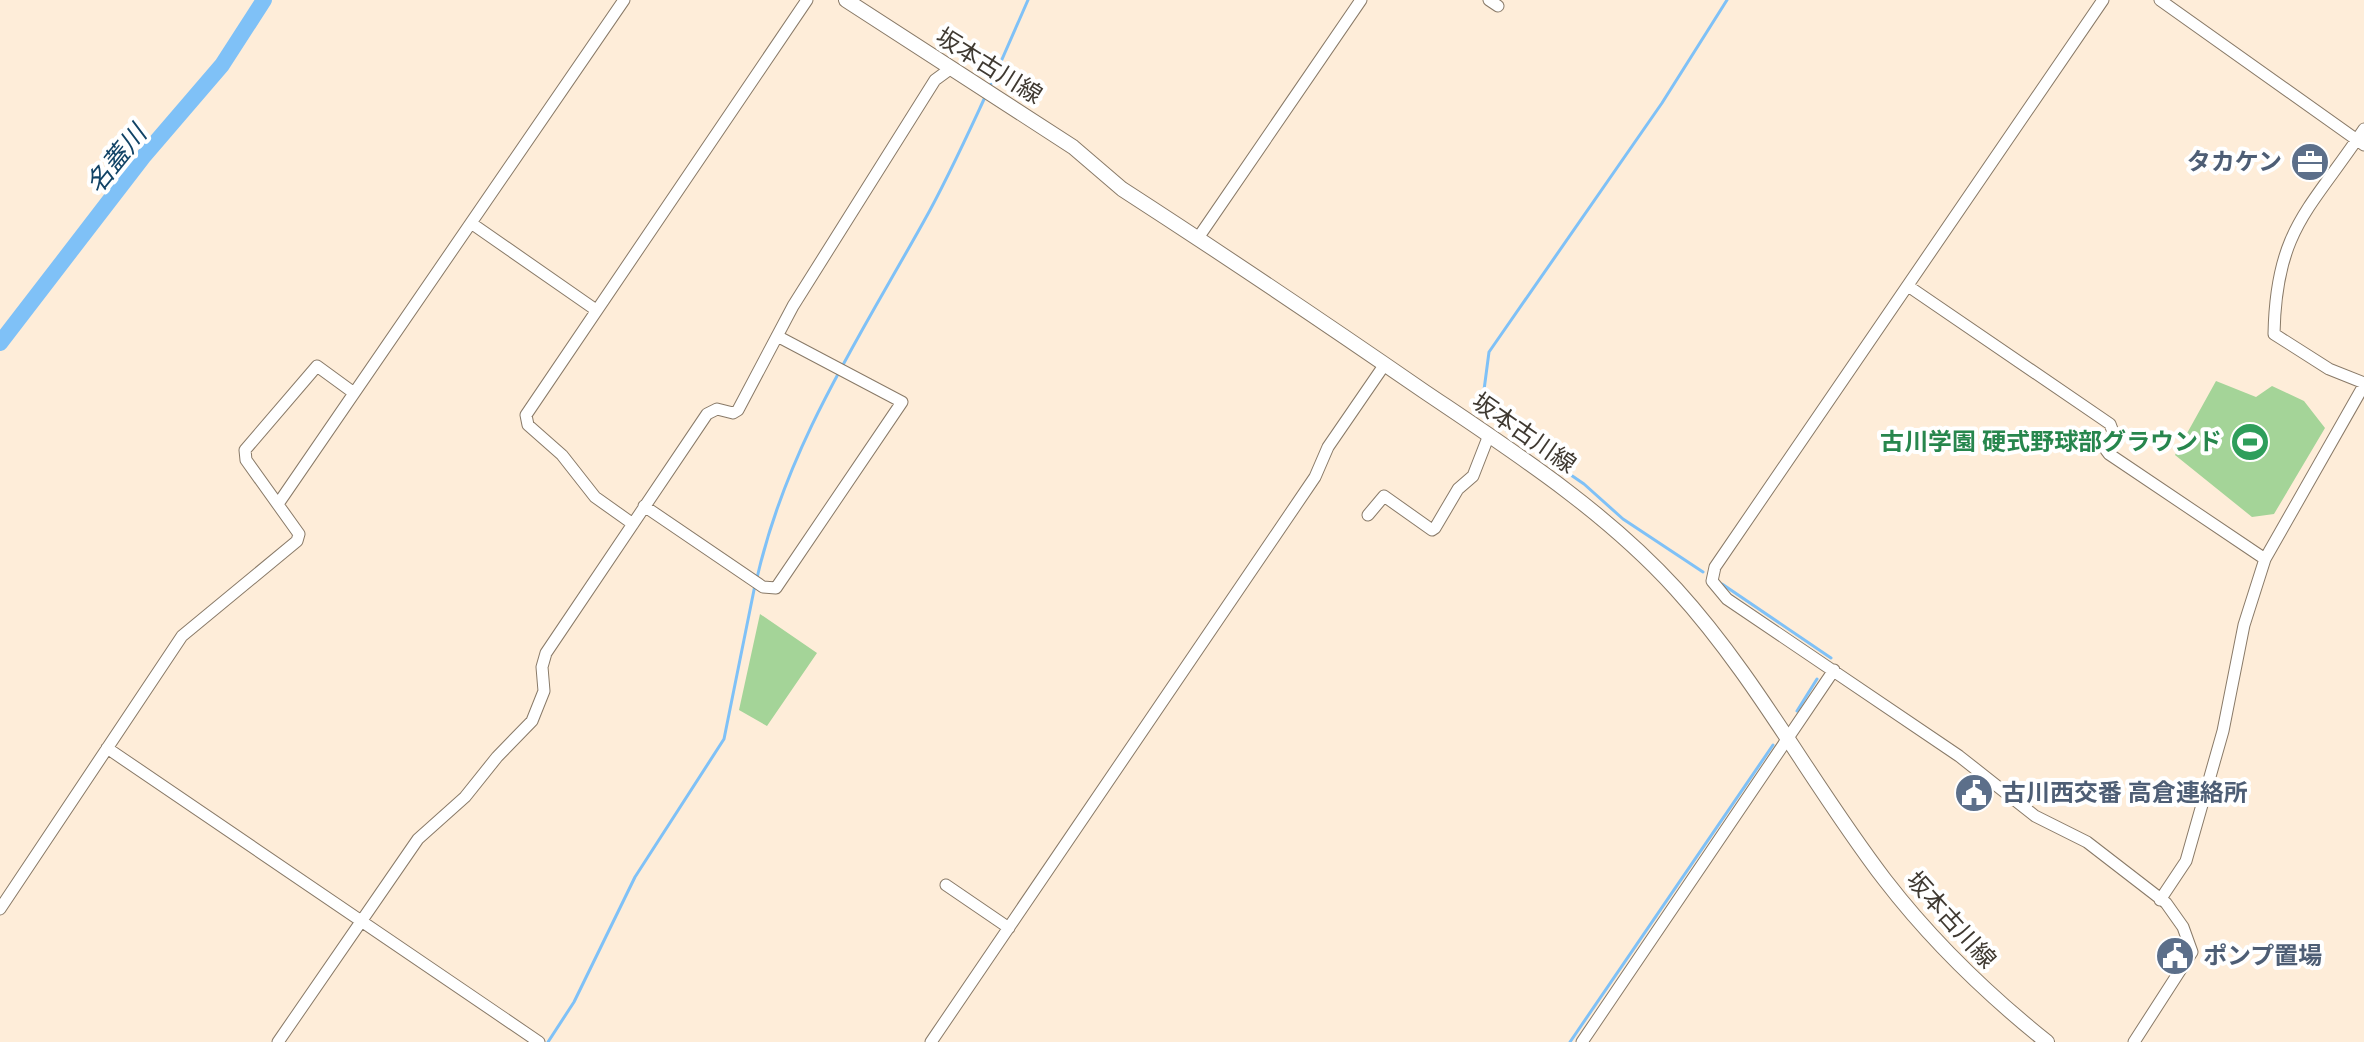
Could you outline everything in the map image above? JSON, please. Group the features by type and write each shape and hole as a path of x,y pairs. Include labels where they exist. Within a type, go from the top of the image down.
{"main road":[{"name":"坂本古川線","path":"846,0 1073,147 1122,189 1569,491 1654,566 1736,661 1852,834 1916,918 1987,992 2047,1042"}],"street":[{"path":"278,504 624,0"},
{"path":"633,524 595,497 562,455 526,421 526,415 807,0"},
{"path":"1198,238 1361,0"},
{"path":"2103,0 1713,574 1719,593 1959,756 2035,816 2087,842 2166,903 2183,927 2192,952 2134,1042"},
{"path":"2160,0 2360,142"},
{"path":"278,1042 418,839 465,797 497,757 532,721 544,691 542,667 546,653 707,414 717,409 733,413 738,410 843,223 935,80 950,69"},
{"path":"2160,900 2186,861 2223,731 2244,625 2265,559 2364,384 2329,369 2274,334 2276,285 2284,254 2310,202 2360,142 2364,129"},
{"path":"471,223 596,310"},
{"path":"1908,286 2110,424 2113,432 2106,450 2109,454 2265,559"},
{"path":"644,506 763,587 776,588 902,402 777,336"},
{"path":"931,1042 1306,490 1328,447 1385,364"},
{"path":"0,909 182,636 297,541 299,534 246,460 245,450 317,366 354,393"},
{"path":"1368,515 1384,496 1432,530 1458,489 1473,476 1489,435"},
{"path":"1582,1042 1834,670"},
{"path":"107,748 536,1041"},
{"path":"946,885 1009,928"}],"green space":[{"name":"古川学園 硬式野球部グラウンド","path":"2216,381 2256,397 2272,386 2304,401 2325,428 2274,514 2252,517 2175,455"},
{"path":"760,614 817,653 767,726 739,710"}],"waterway":[{"name":"名蓋川","path":"0,343 143,157 222,65 264,0"},
{"path":"989,89 1028,0"},
{"path":"1703,572 1623,519 1584,484 1507,431 1484,390 1489,352 1662,103 1727,0"},
{"path":"757,578 770,530 806,438 827,394 932,206 986,95"},
{"path":"1722,584 1831,658"},
{"path":"548,1042 574,1002 635,877 724,739 755,585"},
{"path":"1797,711 1817,679"},
{"path":"1570,1042 1773,745"}],"place":[{"name":"タカケン","path":"2310,162"},
{"name":"古川学園 硬式野球部グラウンド","path":"2250,442"},
{"name":"古川西交番 高倉連絡所","path":"1974,793"},
{"name":"ポンプ置場","path":"2175,956"}]}
